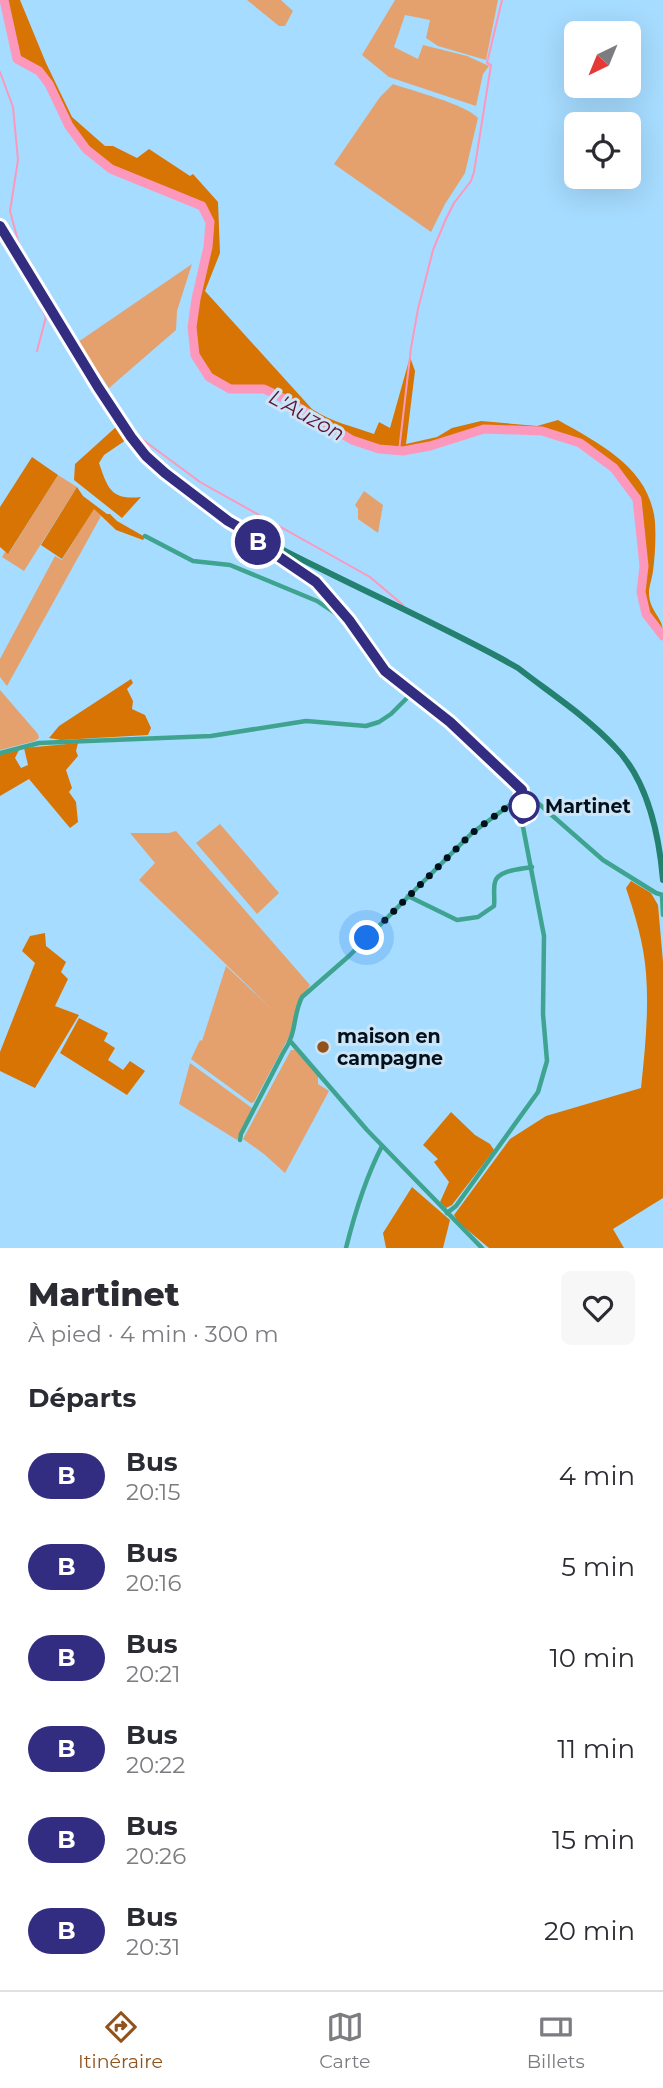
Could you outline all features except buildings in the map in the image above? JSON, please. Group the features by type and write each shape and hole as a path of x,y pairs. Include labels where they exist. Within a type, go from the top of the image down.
{"main road":[{"path":"0,226 86,369 138,447 165,473 228,521 249,533 502,659 615,746 635,775 651,813 663,880"}],"street":[{"path":"249,533 263,546 302,571 328,595 356,629 360,638"},
{"path":"145,536 193,561 230,565 317,601 335,613 360,638 385,671 450,722 522,790 610,866 663,895 663,915"},
{"path":"0,753 39,743 211,736 306,721 366,726 391,714 412,693"},
{"path":"447,1213 456,1206 538,1092 547,1061 543,1014 544,936 518,802 522,790"},
{"path":"240,1140 291,1042 302,997 349,956 472,833 511,804 518,802"},
{"path":"408,897 457,920 471,919 494,906 495,881 498,877 532,867"},
{"path":"291,1042 338,1099 482,1248"},
{"path":"346,1248 369,1170 382,1146"}],"shaded area":[{"path":"6,0 20,0 72,117 105,146 113,146 137,158 149,149 190,176 193,174 218,202 220,253 205,291 312,409 334,421 374,434 379,422 390,428 410,357 415,371 406,444 437,437 452,428 481,421 537,426 558,420 606,449 633,472 644,487 655,522 654,565 649,593 651,605 661,622 663,632 648,612 644,592 646,565 638,498 616,466 581,441 541,429 484,427 403,450 379,446 352,438 286,397 266,388 231,387 210,375 197,354 193,327 209,247 211,222 203,205 126,173 88,149 74,131 55,89 48,80 39,69 17,58"},
{"path":"247,0 281,0 293,11 285,26 279,26"},
{"path":"395,0 498,0 486,60 438,46 426,38 430,20 405,15 394,47 418,59 423,45 467,56 489,66 483,74 476,106 389,77 362,55"},
{"path":"393,84 451,103 478,118 465,173 431,232 334,164 380,97"},
{"path":"192,264 177,311 176,330 109,388 78,342"},
{"path":"116,427 126,440 104,455 99,463 102,472 117,495 141,497 122,518 74,480 75,464"},
{"path":"32,457 58,475 8,554 0,547 0,507"},
{"path":"58,475 77,487 24,571 2,557 5,552 9,553"},
{"path":"77,487 83,496 107,514 145,537 143,540 116,530 94,509 62,559 41,545"},
{"path":"364,491 383,505 378,533 358,519 355,505"},
{"path":"94,508 101,516 7,686 0,677 0,659 55,556 62,560"},
{"path":"131,679 133,683 127,689 133,701 132,709 145,715 151,728 148,735 61,740 49,738 59,726"},
{"path":"0,690 38,734 39,738 35,741 0,750"},
{"path":"78,743 78,756 66,770 72,788 69,792 76,802 78,822 70,828 29,779 0,796 0,755 19,750 15,758 21,768 28,765 24,748"},
{"path":"220,824 279,893 257,914 196,843"},
{"path":"176,831 310,985 296,1006 293,1029 254,1102 251,1103 191,1059 200,1040 202,1041 226,966 276,1013 139,880 155,863 130,833"},
{"path":"631,881 651,893 658,905 663,962 663,1198 613,1229 624,1248 489,1248 458,1222 454,1215 510,1139 546,1116 641,1088 647,988 641,940 626,888"},
{"path":"45,933 46,946 66,962 61,972 68,979 55,1006 79,1015 35,1088 0,1071 0,1052 35,963 22,951 30,936"},
{"path":"79,1018 108,1033 104,1041 115,1048 108,1060 123,1070 130,1061 145,1071 127,1095 60,1053"},
{"path":"291,1050 295,1050 318,1075 318,1084 329,1091 285,1173 243,1139"},
{"path":"190,1063 252,1108 237,1140 179,1104"},
{"path":"451,1112 494,1150 452,1205 446,1208 440,1202 449,1182 434,1162 438,1159 423,1145"},
{"path":"412,1187 450,1220 443,1248 386,1248 383,1233"}],"waterway":[{"name":"L'Auzon","path":"4,0 17,59 39,71 49,84 69,126 86,149 111,169 202,206 210,222 208,247 192,327 195,355 209,377 230,389 264,389 352,440 379,449 403,451 430,446 484,429 542,431 580,443 614,468 637,499 644,566 641,592 646,614 663,636"},
{"path":"399,451 418,309 433,250 454,203 471,181 474,172 491,65 487,63 502,0"},
{"path":"0,72 13,107 18,160 10,211 21,252"},
{"path":"20,266 46,317 37,351"},
{"path":"131,431 200,482 370,577 403,605"}],"bus line":[{"name":"B","path":"0,226 75,351 146,456 228,521 249,533 263,546 316,582 356,629 385,671 450,722 522,790 518,802 530,814 522,819 519,810"}],"place":[{"name":"Martinet","path":"524,806"},
{"name":"maison en campagne","path":"323,1047"}],"route":[{"path":"367,938 472,833 511,804 518,802 519,810 524,806"}]}
